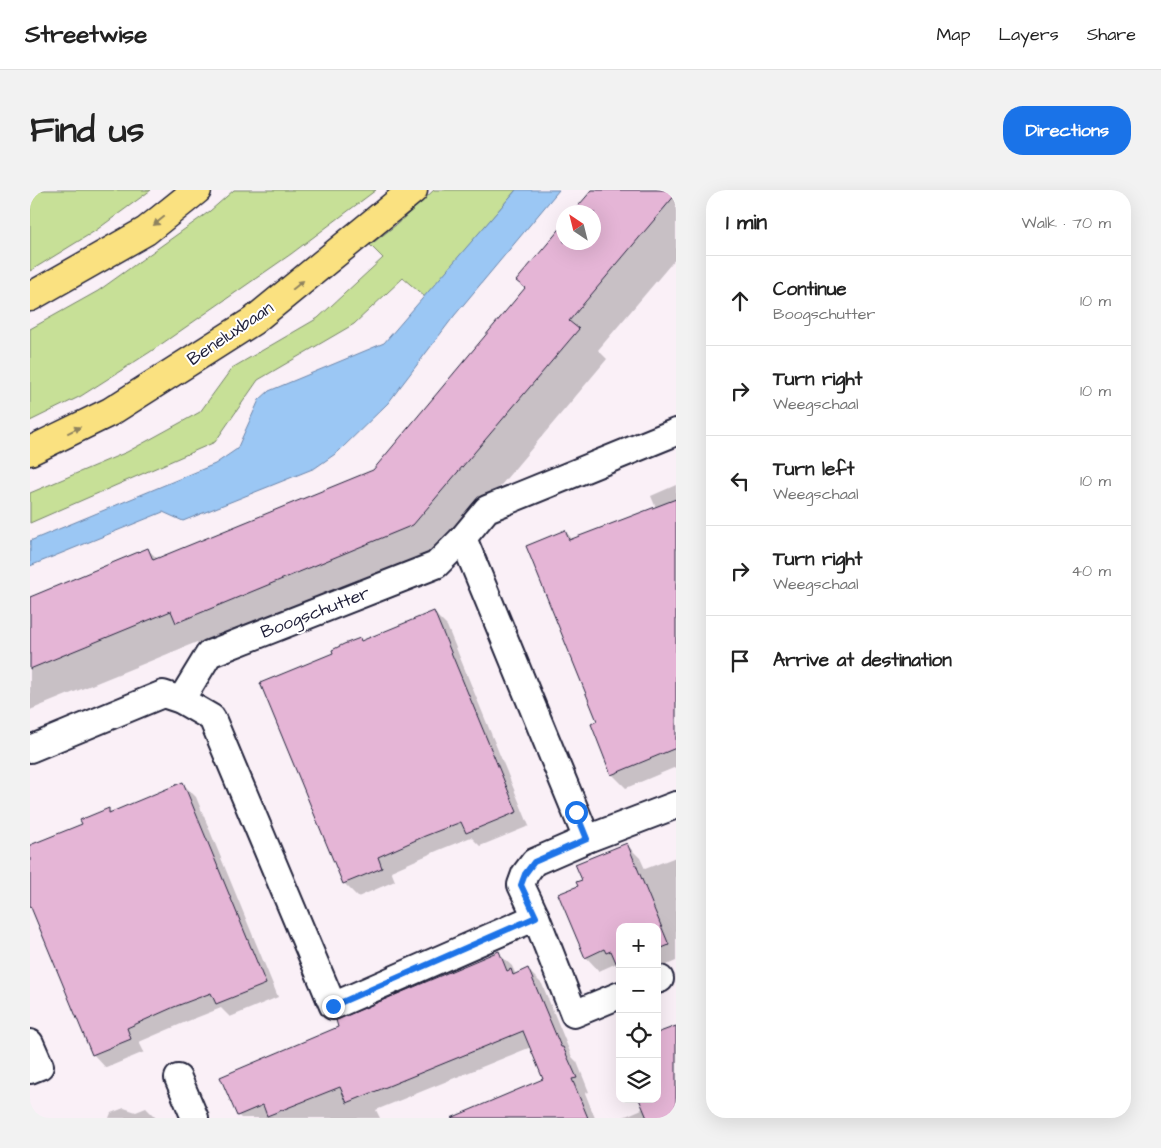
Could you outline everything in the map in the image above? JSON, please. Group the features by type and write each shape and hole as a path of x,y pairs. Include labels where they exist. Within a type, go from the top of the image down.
{"main road":[{"path":"30,297 146,231 197,190"},
{"name":"Beneluxbaan","path":"30,451 110,412 253,321 413,190"}],"street":[{"name":"Boogschutter","path":"181,700 209,654 436,565 463,538 487,509 676,432"},
{"path":"463,538 587,839"},
{"path":"30,749 163,694 181,700 212,718 333,1006 536,917"},
{"path":"616,997 574,1014 536,917 521,885 525,874 534,862 587,839 676,805"},
{"path":"178,1078 195,1118"}],"green space":[{"path":"30,190 151,190 95,231 30,271"},
{"path":"234,190 376,190 291,254 150,352 81,396 30,421 30,329 98,291 210,211"},
{"path":"434,190 516,190 425,297 403,278 354,324 258,380 215,442 30,523 30,493 127,452 200,412 232,368 318,318 383,258 370,245 396,225"}],"water":[{"path":"516,190 559,190 454,316 388,403 338,452 315,468 183,521 163,512 30,566 30,541 215,464 237,449 259,400 269,391 384,343"}],"building":[{"path":"592,190 676,190 676,194 569,321 579,329 413,525 176,623 171,611 30,669 30,597 148,548 153,560 373,470 525,288 516,281 556,234 556,250 601,250 601,205 579,205"},
{"path":"676,499 676,748 611,775 591,724 597,721 526,546 565,530 569,540"},
{"path":"434,611 517,812 466,833 461,822 425,836 378,857 382,868 343,884 260,683 333,653 332,650 344,644 360,638 361,641"},
{"path":"183,782 266,984 216,1004 211,993 174,1007 127,1028 131,1039 92,1055 30,905 30,845 82,824 80,820 109,808 109,813"},
{"path":"627,843 660,923 616,923 616,962 611,951 606,953 604,949 585,958 558,894 578,886 576,882 582,880 575,864"},
{"path":"661,926 669,945 661,948"},
{"path":"499,951 507,971 511,969 513,975 528,968 561,1047 563,1047 577,1078 572,1079 588,1118 451,1118 543,1079 523,1031 347,1103 340,1087 267,1116 263,1105 237,1116 220,1077 338,1027 336,1020"},
{"path":"676,1026 676,1118 647,1118 641,1103 661,1103 661,1032"}],"route":[{"path":"333,1006 536,917 521,885 525,874 534,862 587,839 576,812"}]}
